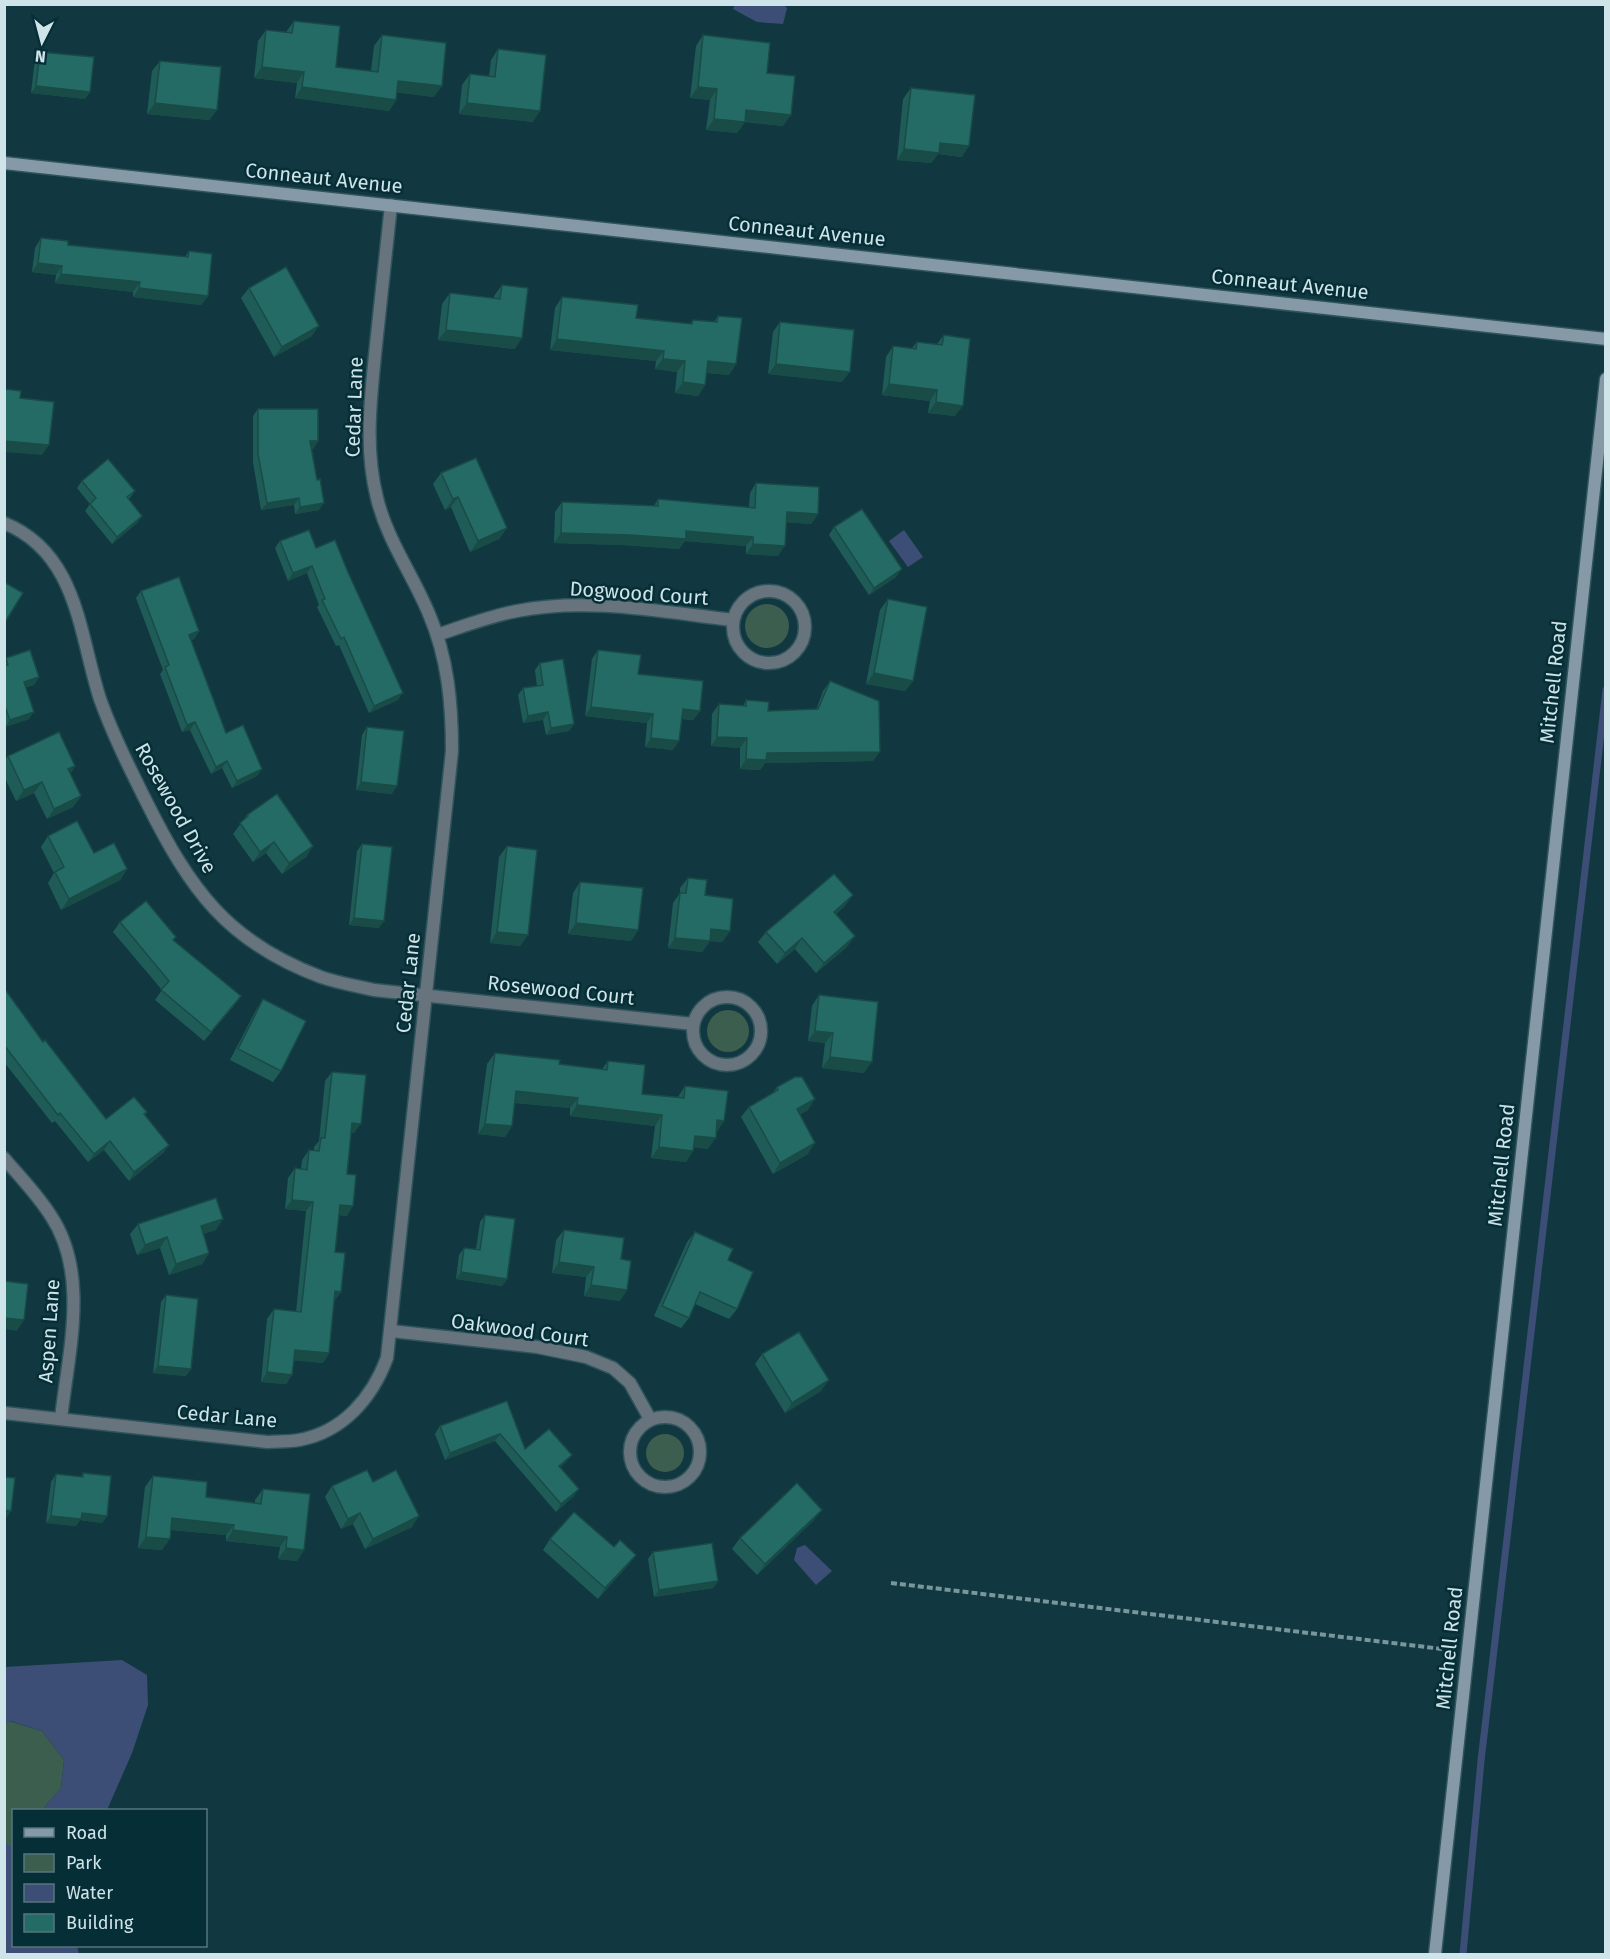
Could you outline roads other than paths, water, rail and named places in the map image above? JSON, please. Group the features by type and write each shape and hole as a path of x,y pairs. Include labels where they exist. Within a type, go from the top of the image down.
{"street":[{"name":"Conneaut Avenue","path":"4,163 1605,339"},
{"name":"Cedar Lane","path":"4,1413 267,1442 299,1440 333,1428 361,1405 381,1375 387,1358 452,752 452,716 448,680 437,635 428,612 388,533 376,498 370,462 369,412 391,205"},
{"name":"Mitchell Road","path":"1435,1954 1605,379"},
{"name":"Rosewood Drive","path":"4,524 30,537 44,549 56,563 65,579 72,596 101,700 122,752 164,836 187,876 208,903 242,934 291,965 324,978 374,990 426,995"},
{"name":"Dogwood Court","path":"769,591 781,593 800,609 804,621 804,633 800,645 793,654 784,660 762,663 742,652 733,632 733,620 741,604 757,593 769,591"},
{"name":"Dogwood Court","path":"437,635 518,611 571,605 624,607 733,620"},
{"name":"Rosewood Court","path":"426,995 693,1024"},
{"path":"725,996 747,1003 755,1011 762,1033 753,1054 745,1061 734,1065 723,1065 703,1056 696,1046 693,1024 697,1013 704,1005 725,996"},
{"name":"Aspen Lane","path":"4,1158 52,1217 66,1246 71,1265 74,1303 61,1419"},
{"name":"Oakwood Court","path":"391,1331 537,1347 586,1357 614,1368 630,1383 650,1419"},
{"path":"661,1416 672,1417 683,1421 691,1428 700,1449 695,1470 688,1479 666,1487 654,1486 643,1480 635,1471 630,1460 629,1448 640,1426 650,1419 661,1416"}],"water":[{"path":"735,4 784,5 787,8 783,24 757,22 733,9"},
{"path":"904,530 923,557 908,567 889,541"},
{"path":"805,1545 832,1571 816,1585 794,1560 797,1548"},
{"path":"122,1660 147,1675 148,1705 132,1753 107,1809 43,1809 61,1788 64,1760 42,1731 10,1721 5,1724 5,1667"},
{"path":"5,1844 12,1846 12,1947 77,1947 79,1954 5,1954"}],"waterway":[{"path":"1463,1954 1481,1761 1606,690"}]}
